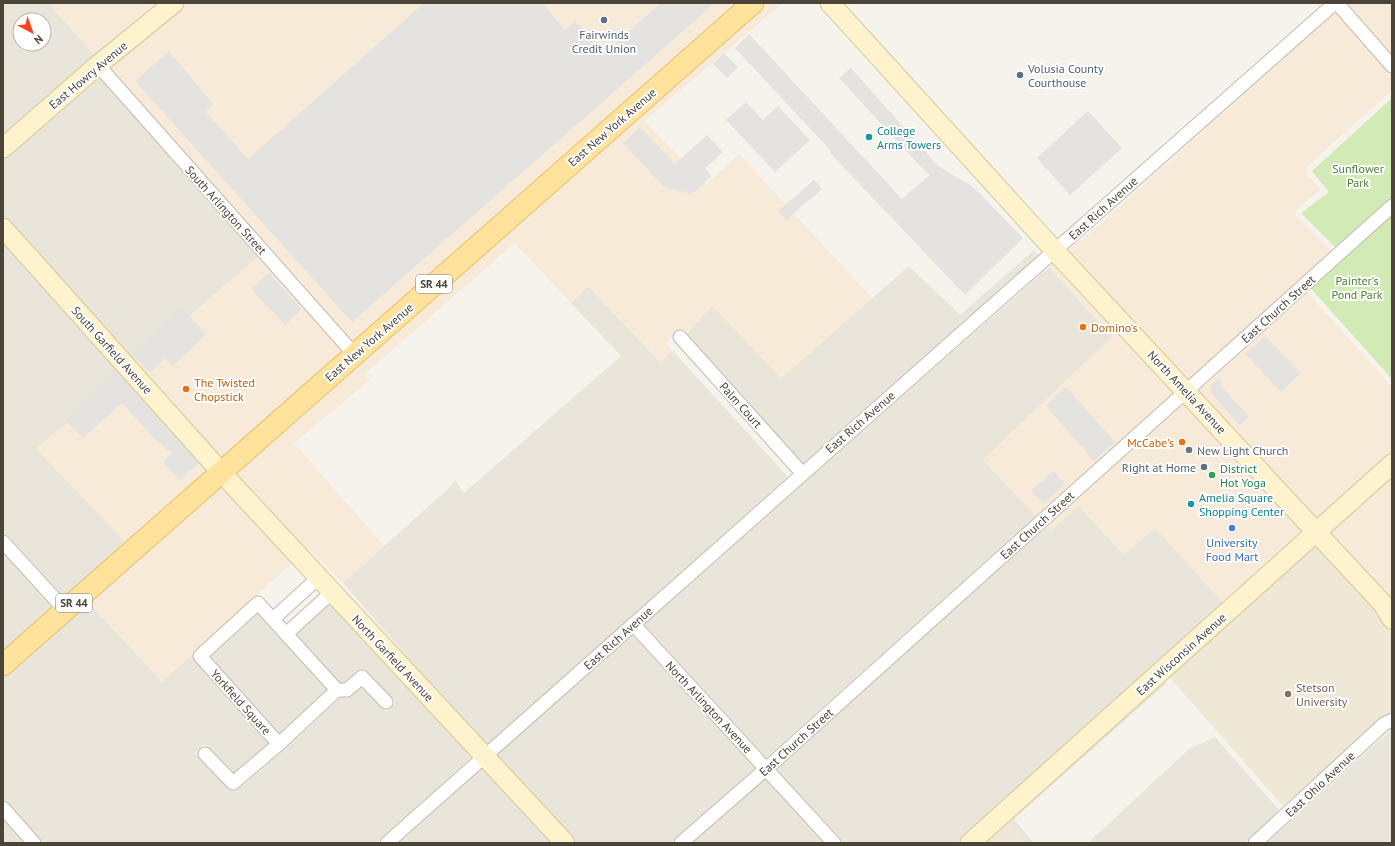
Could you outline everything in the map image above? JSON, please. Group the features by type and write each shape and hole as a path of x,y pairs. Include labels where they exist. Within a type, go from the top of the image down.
{"main road":[{"name":"East New York Avenue","path":"3,665 753,3"}],"street":[{"name":"East Howry Avenue","path":"3,148 98,65 174,3"},
{"name":"North Amelia Avenue","path":"830,3 1055,251 1389,610"},
{"name":"East Rich Avenue","path":"387,843 802,473 1336,3"},
{"path":"1336,3 1392,66"},
{"name":"South Arlington Street","path":"98,65 354,354"},
{"name":"East Church Street","path":"681,843 766,769 1392,206"},
{"name":"South Garfield Avenue","path":"3,228 221,472"},
{"name":"Palm Court","path":"680,338 802,473"},
{"name":"East Wisconsin Avenue","path":"970,843 1392,464"},
{"name":"North Garfield Avenue","path":"221,472 331,593 485,755 565,843"},
{"path":"3,542 65,610"},
{"path":"273,619 318,578"},
{"path":"286,634 331,593"},
{"name":"Yorkfield Square","path":"258,603 286,634 338,690 279,744 200,656 258,603"},
{"name":"North Arlington Avenue","path":"633,624 834,843"},
{"path":"338,690 347,690 362,677 386,702"},
{"name":"East Ohio Avenue","path":"1255,843 1388,722 1392,711"},
{"path":"205,754 233,783 279,744"},
{"path":"3,808 34,843"}],"shaded area":[{"path":"3,3 48,3 96,57 3,138"},
{"path":"48,3 163,3 96,57"},
{"path":"186,3 742,3 354,344 108,67"},
{"path":"424,3 542,3 565,30 575,21 604,53 661,3 715,3 352,322 135,81 169,51 213,104 206,112 248,159"},
{"path":"764,3 783,3 644,121 706,184 739,154 872,298 781,378 712,305 681,340 675,334 666,343 672,350 661,363 588,286 571,303 515,243 365,374 370,380 294,443 384,546 343,583 308,548 303,553 231,473"},
{"path":"1346,3 1392,3 1392,56"},
{"path":"1336,12 1392,76 1392,90 1307,167 1306,173 1321,190 1297,209 1295,214 1331,251 1186,381 1065,252 1079,240 1081,241"},
{"path":"749,34 902,199 930,175 839,78 851,68 938,166 972,186 1023,238 965,295 830,153 831,151 735,48"},
{"path":"724,53 738,67 727,78 713,64"},
{"path":"100,78 259,256 133,365 3,219 3,158"},
{"path":"746,102 763,120 778,106 810,140 775,172 726,120"},
{"path":"1088,111 1122,148 1070,195 1037,158"},
{"path":"640,127 675,164 707,135 723,152 705,168 712,176 692,194 664,187 623,143"},
{"path":"814,180 822,189 786,220 778,211"},
{"path":"3,238 123,373 127,544 65,601 3,533"},
{"path":"1034,250 1039,256 798,469 681,340 712,305 781,378 909,266 960,315"},
{"path":"259,256 345,353 221,462 133,365"},
{"path":"1055,261 1176,390 1036,516 983,460 1112,337 1049,267"},
{"path":"1049,267 1112,337 983,460 1036,516 765,759 643,625"},
{"path":"269,273 302,309 285,325 251,289"},
{"path":"588,286 661,363 672,350 788,477 485,746 343,583 449,488 455,480 464,493 621,356 571,303"},
{"path":"1307,292 1392,387 1392,455 1316,522 1196,392"},
{"path":"181,307 206,334 173,366 165,358 150,373 131,353"},
{"path":"1265,336 1301,373 1281,392 1245,354"},
{"path":"116,368 192,449 199,463 180,480 163,462 172,453 157,441 122,403 83,438 65,420"},
{"path":"123,373 211,471 127,544 36,449"},
{"path":"1218,379 1222,383 1220,385 1249,417 1240,425 1211,393 1210,386"},
{"path":"1066,387 1115,442 1094,461 1046,406"},
{"path":"1186,399 1308,531 1226,606 1155,528 1124,555 1079,506 1050,531 1047,527"},
{"path":"1053,471 1065,483 1044,504 1031,491"},
{"path":"1392,474 1392,605 1326,533"},
{"path":"221,482 294,561 162,682 87,601"},
{"path":"1078,505 1124,555 1155,527 1226,606 1158,664 959,843 843,843 775,770 1047,527 1051,531"},
{"name":"Stetson University","path":"1316,532 1392,615 1392,718 1289,813 1163,670"},
{"path":"3,552 55,609 3,656"},
{"path":"87,601 162,681 195,652 195,661 269,743 233,774 204,744 195,753 229,788 238,789 289,746 341,697 351,695 362,687 386,712 395,703 366,673 357,671 344,683 340,683 296,635 331,602 475,754 376,843 43,843 3,798 3,675"},
{"path":"258,613 328,689 279,734 209,657"},
{"path":"633,634 756,768 670,843 573,843 494,757"},
{"path":"1164,679 1167,683 1014,819 1034,843 981,843"},
{"path":"1392,729 1392,843 1266,843"},
{"path":"1215,737 1280,811 1244,843 1088,843 1189,749"},
{"path":"485,765 556,843 398,843"},
{"path":"766,778 825,843 692,843"},
{"path":"1001,815 1027,843 969,843"},
{"path":"3,817 26,843 3,843"}],"green space":[{"name":"Sunflower Park","path":"1392,98 1392,197 1335,247 1301,213 1329,192 1312,171"},
{"name":"Painter's Pond Park","path":"1392,206 1392,379 1306,283"}],"place":[{"name":"Fairwinds Credit Union","path":"604,20"},
{"name":"Volusia County Courthouse","path":"1020,75"},
{"name":"College Arms Towers","path":"869,137"},
{"name":"Domino's","path":"1083,327"},
{"name":"The Twisted Chopstick","path":"186,389"},
{"name":"McCabe's","path":"1182,442"},
{"name":"New Light Church","path":"1189,450"},
{"name":"Right at Home","path":"1204,467"},
{"name":"District Hot Yoga","path":"1212,475"},
{"name":"Amelia Square Shopping Center","path":"1191,504"},
{"name":"University Food Mart","path":"1232,528"},
{"name":"Stetson University","path":"1288,694"}]}
